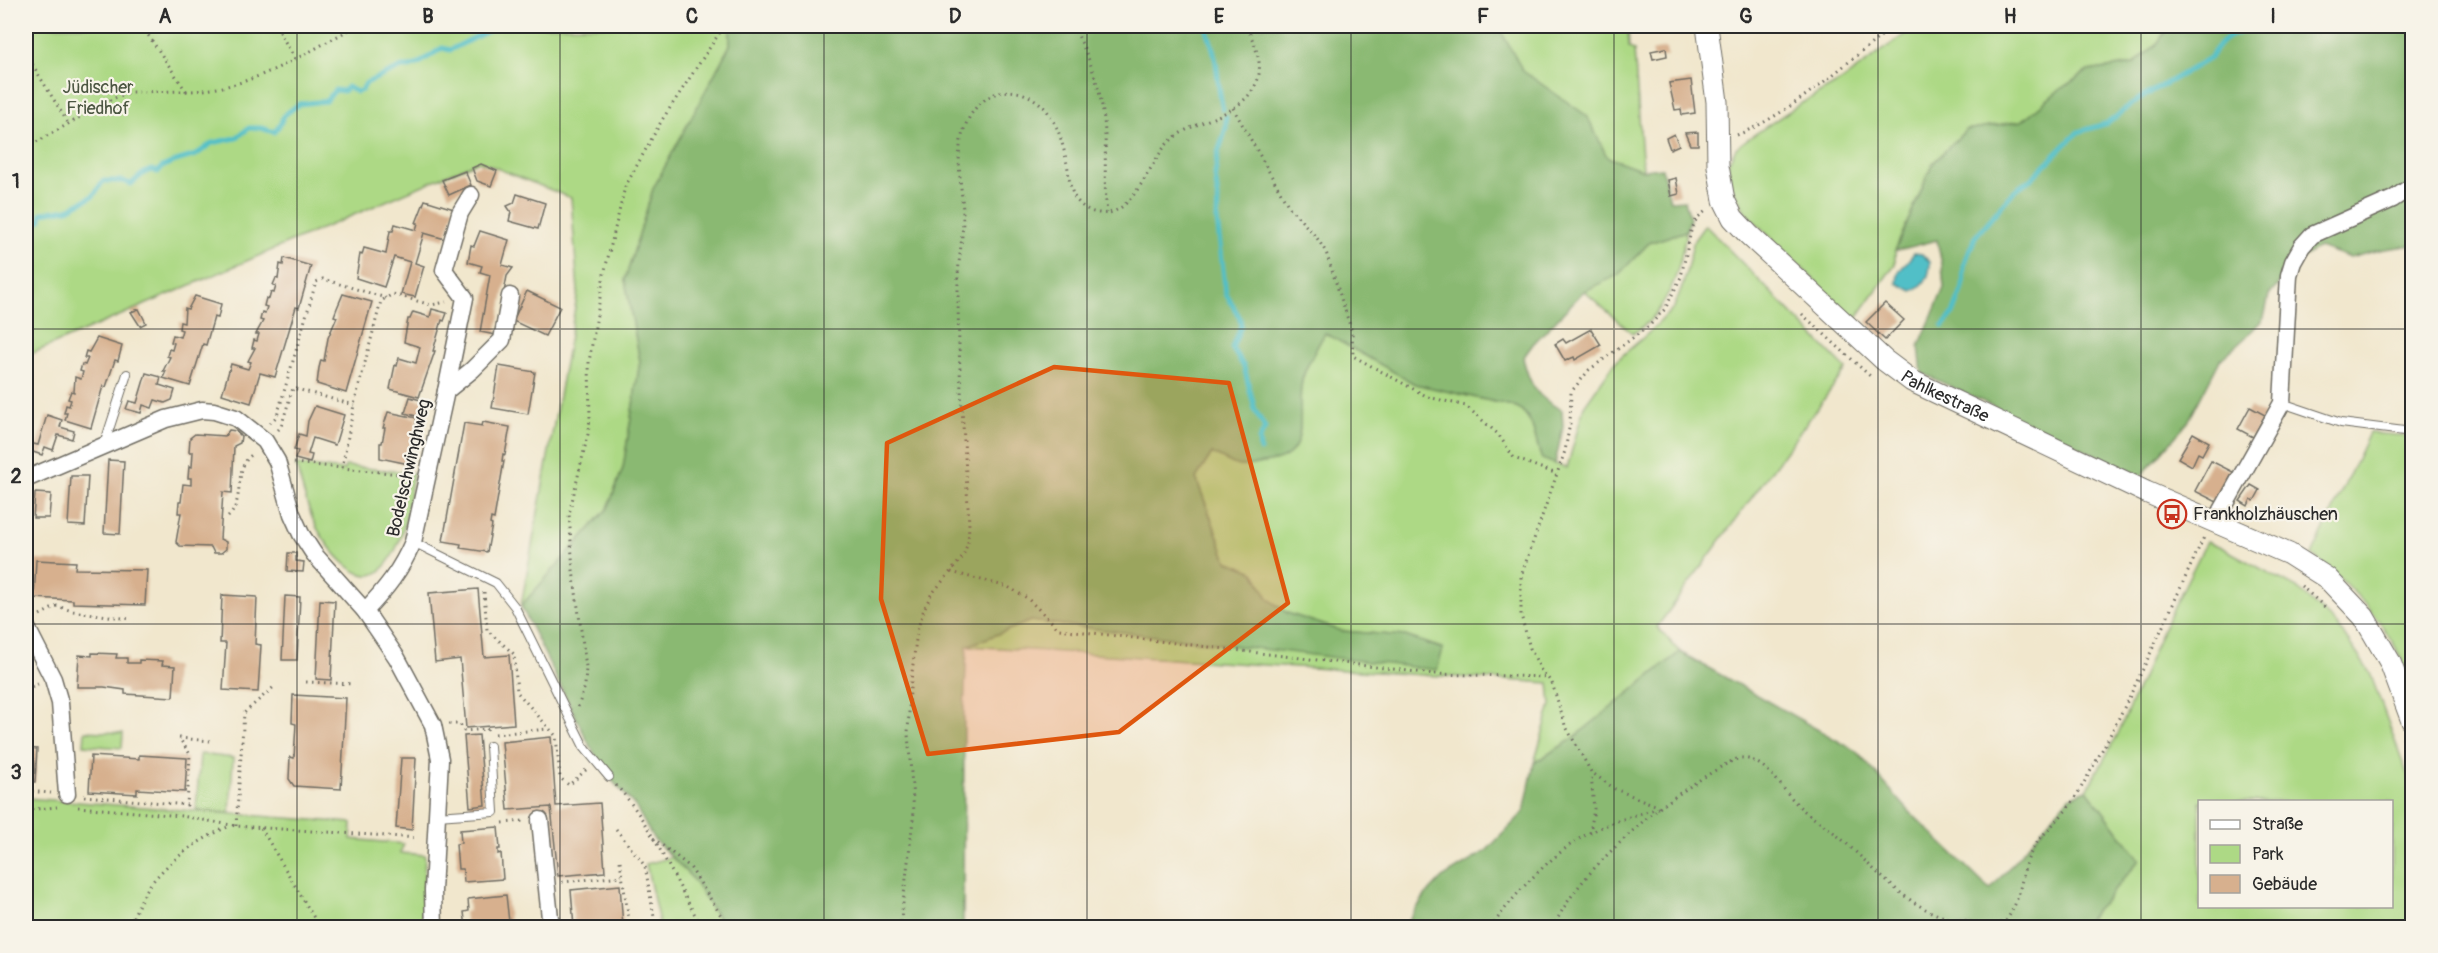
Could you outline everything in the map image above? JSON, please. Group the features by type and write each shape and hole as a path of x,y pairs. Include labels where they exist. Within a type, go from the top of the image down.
{"street":[{"name":"Pahlkestraße","path":"1707,26 1717,102 1718,166 1724,200 1733,218 1749,235 1884,360 1912,381 2146,492 2210,529 2289,554 2327,578 2364,617 2390,662 2406,727"},
{"path":"2210,529 2282,403 2289,275 2302,246 2312,235 2393,199 2412,186"},
{"path":"465,298 444,270 460,213 471,195"},
{"name":"Bodelschwinghweg","path":"446,391 472,370 502,340 510,296"},
{"name":"Bodelschwinghweg","path":"365,610 390,584 404,564 413,542 465,298"},
{"path":"26,478 166,419 202,410 236,418 264,441 277,461 292,514 301,534 314,554 365,610 397,658 433,725 440,759 433,891 434,927"},
{"path":"31,621 60,703 67,794"},
{"path":"540,820 551,927"}],"lane":[{"path":"104,445 127,374"},
{"path":"2282,403 2341,423 2412,432"},
{"path":"413,542 486,576 496,583 515,607 584,747 609,777"},
{"path":"437,816 494,812 490,746"}],"path":[{"path":"142,26 186,91"},
{"path":"276,26 295,60"},
{"path":"26,148 112,99 130,92 206,91 234,86 271,72 356,26"},
{"path":"572,724 582,697 586,676 568,514 588,434 589,362 609,252 622,197 630,177 674,100 724,26"},
{"path":"1073,26 1089,60 1102,106 1107,213"},
{"path":"900,927 914,812 908,734 910,689 918,631 924,609 931,596 962,558 968,543 957,287 963,216 961,141 972,113 995,93 1008,90 1035,100 1050,114 1061,135 1072,194 1080,205 1099,213 1107,213 1120,207 1134,194 1174,137 1233,108 1250,94 1260,72 1259,57 1247,26"},
{"path":"1718,142 1753,129 1793,103 1894,26"},
{"path":"26,54 68,123"},
{"path":"1233,108 1288,207 1317,238 1326,252 1352,332 1353,356 1428,397 1466,406 1498,434 1514,458 1557,474"},
{"path":"1590,833 1594,809 1591,772 1565,725 1552,683 1530,648 1521,615 1522,571 1568,437 1572,392 1596,364 1660,316 1678,284 1691,231 1697,218 1724,200"},
{"path":"264,441 277,416 316,282 324,279 386,298"},
{"path":"342,468 354,405 381,301 393,294 431,304 465,298"},
{"path":"228,517 234,511 238,500 242,469 249,457 281,427 293,388 354,405"},
{"path":"277,461 427,477"},
{"path":"1553,927 1571,896 1593,870 1660,807 1735,759 1752,761 1772,774 1797,804 1839,837 1903,897 1941,917 1980,924 2005,922 2014,910 2021,891 2025,866 2035,846 2073,801 2113,731 2210,529"},
{"path":"951,572 1008,587 1027,598 1059,629 1434,674 1547,677"},
{"path":"486,576 483,583 487,630 514,654 517,692 556,736 560,778 569,785 596,762"},
{"path":"2295,581 2327,609"},
{"path":"31,621 57,606 72,611 130,619"},
{"path":"306,682 353,684"},
{"path":"236,826 244,713 276,685"},
{"path":"433,725 460,724 464,731 486,729 488,734 550,729"},
{"path":"2406,727 2412,764"},
{"path":"26,791 186,804 190,754 179,738 210,741"},
{"path":"1591,772 1615,789 1660,807"},
{"path":"609,777 635,806 703,927"},
{"path":"26,810 68,806 182,816 236,826 435,840"},
{"path":"1491,927 1521,889 1556,858 1590,833 1614,822 1660,807"},
{"path":"494,812 498,823 540,820"},
{"path":"128,927 151,884 175,860 210,834 231,825"},
{"path":"261,828 320,927"},
{"path":"616,829 645,866 656,927"},
{"path":"653,838 690,867 729,927"},
{"path":"620,861 630,927"},
{"path":"546,884 622,876"},
{"path":"2005,922 2007,927"}],"highlighted area":[{"path":"1054,367 1229,383 1288,603 1119,732 928,754 881,599 887,443"}],"green space":[{"name":"Jüdischer Friedhof","path":"26,26 730,26 730,45 653,189 625,280 640,361 623,468 608,508 521,606 578,291 571,198 479,161 26,356"},
{"path":"730,26 1498,26 1523,71 1587,116 1607,157 1643,170 1662,168 1670,201 1685,200 1690,219 1686,231 1649,243 1618,275 1584,291 1533,344 1523,358 1535,390 1562,410 1563,427 1555,464 1542,459 1531,424 1517,407 1415,384 1325,333 1304,374 1300,400 1300,427 1298,440 1293,450 1284,458 1244,466 1234,464 1212,453 1196,478 1227,561 1254,572 1268,598 1287,613 1342,631 1405,636 1443,649 1437,670 1031,621 967,646 964,712 963,927 724,927 692,878 653,838 635,806 609,777 591,748 521,606 608,508 623,468 640,361 625,280 653,189 730,45"},
{"path":"1498,26 1628,26 1629,48 1634,50 1643,170 1607,157 1587,116 1523,72"},
{"path":"1916,26 2169,26 2157,44 2134,64 2088,71 2059,90 2022,121 1966,130 1933,163 1895,251 1895,264 1855,320 1746,213 1730,183 1728,163 1736,148 1746,140 1800,104 1841,81"},
{"path":"2169,26 2412,26 2412,245 2379,250 2350,258 2319,247 2303,257 2269,295 2264,318 2220,360 2188,422 2141,476 1922,373 1919,346 1944,288 1937,240 1895,251 1933,163 1966,130 2022,121 2059,90 2088,71 2134,64 2157,44"},
{"path":"1705,225 1846,369 1657,627 1680,652 1571,740 1534,763 1551,705 1549,683 967,646 1031,621 1437,669 1442,648 1405,636 1342,631 1287,613 1268,598 1254,572 1227,561 1196,478 1212,453 1234,464 1244,466 1284,458 1293,450 1298,440 1300,427 1300,400 1304,374 1325,333 1415,384 1517,407 1531,424 1542,459 1567,468 1584,406 1616,361 1674,307 1683,285 1694,240"},
{"path":"1686,231 1679,266 1671,289 1659,310 1633,334 1584,291 1618,275 1649,243"},
{"path":"2369,433 2412,436 2412,685 2396,648 2367,606 2312,555"},
{"path":"296,465 344,470 345,466 413,473 401,536 391,558 383,568 374,574 364,575 353,570 334,552 314,522"},
{"path":"2207,541 2297,588 2338,626 2370,673 2412,787 2412,927 2081,928 2140,860 2087,790 2118,734 2161,633"},
{"path":"1680,652 1856,751 1909,811 1990,890 2069,797 2087,790 2140,860 2081,927 1404,927 1425,896 1442,878 1485,852 1524,812 1534,763 1571,740"},
{"path":"85,731 123,733 122,748 84,745"},
{"path":"200,754 233,758 230,813 196,810"},
{"path":"26,798 352,823 351,839 404,844 400,853 425,855 422,927 26,928"},
{"path":"672,857 692,878 724,927 660,927 646,864"}],"water":[{"path":"1914,253 1922,254 1930,262 1930,267 1926,280 1912,291 1897,283 1898,273"}],"building":[{"path":"1666,48 1667,56 1653,59 1651,51"},
{"path":"1691,80 1695,113 1682,115 1681,109 1675,110 1669,83"},
{"path":"1698,132 1698,145 1690,145 1685,133"},
{"path":"1674,134 1679,145 1670,149 1666,138"},
{"path":"481,164 497,171 491,186 477,181 472,168"},
{"path":"465,171 471,185 449,195 442,180"},
{"path":"1676,178 1679,194 1671,196 1668,180"},
{"path":"517,194 545,203 538,229 509,221 511,212 507,206 514,203"},
{"path":"425,200 454,209 445,239 424,233 415,263 424,266 415,297 401,294 410,262 394,257 384,287 356,278 360,254 362,255 364,248 386,254 390,231 393,231 395,224 416,230 418,223 416,223"},
{"path":"480,231 509,240 502,265 513,268 507,276 496,335 480,332 490,275 480,272 482,266 468,262 471,245 474,246"},
{"path":"284,258 311,266 275,377 260,373 251,403 222,394 231,364 248,369 251,362 248,361 255,348 252,348 254,340 257,341 259,334 256,334 263,321 260,320 262,312 265,313 267,307 264,306 266,298 269,299 271,292 274,293 276,286 273,285 276,278 278,279 280,264 283,265"},
{"path":"527,291 560,307 545,336 513,321"},
{"path":"343,294 372,302 346,393 317,384 321,360 324,361 328,338 337,317 334,316"},
{"path":"195,296 221,304 218,318 214,317 206,345 203,344 190,386 163,378 166,371 163,371 170,357 167,356 169,349 172,350 174,343 171,342 173,335 180,337 182,330 179,329 180,322 184,323 185,308 188,309"},
{"path":"1885,303 1904,320 1885,340 1866,322"},
{"path":"139,309 146,323 140,326 131,312"},
{"path":"432,309 447,313 444,321 442,320 433,351 435,351 419,397 390,389 395,365 397,366 399,358 416,363 420,347 404,342 408,319 413,312 430,317"},
{"path":"1591,329 1601,345 1575,360 1574,357 1565,361 1555,344 1563,339 1566,343"},
{"path":"97,338 122,346 106,387 103,386 91,428 65,420 67,413 64,413 66,405 69,406 71,400 68,399 71,391 74,392 75,377 81,379 82,364 85,365 88,358 84,358 86,351 89,352"},
{"path":"499,366 535,372 528,414 492,408"},
{"path":"146,373 161,377 159,385 175,390 172,400 165,403 155,400 152,408 143,405 141,413 126,409 129,401 137,403"},
{"path":"410,397 424,401 420,417 405,413"},
{"path":"315,406 344,415 335,445 313,438 308,454 312,455 310,463 295,459 298,451 294,450 299,434 306,436 308,421"},
{"path":"2250,407 2265,415 2253,437 2238,429"},
{"path":"388,412 417,418 409,464 380,458 380,443 382,443 385,428 383,428"},
{"path":"47,415 62,420 60,427 74,431 72,439 58,435 53,450 45,447 42,455 27,450 29,443 38,445"},
{"path":"483,422 510,427 505,455 503,454 502,461 504,461 494,519 491,518 490,524 492,525 487,552 460,548 461,544 443,541 464,423 482,426"},
{"path":"229,430 236,431 241,436 240,443 234,446 232,493 223,492 220,539 226,542 226,549 221,553 214,553 211,547 180,546 176,542 181,513 178,513 179,502 181,502 183,484 191,485 191,478 188,478 189,466 192,467 193,452 189,452 190,438 195,434 225,436"},
{"path":"2193,433 2209,442 2202,455 2198,453 2192,466 2178,458"},
{"path":"108,460 124,461 120,534 104,533"},
{"path":"2211,461 2233,472 2217,502 2195,491"},
{"path":"71,476 88,476 85,526 68,525"},
{"path":"2251,485 2260,490 2248,506 2240,501"},
{"path":"35,493 51,494 49,518 33,518"},
{"path":"288,553 296,553 296,561 304,562 303,572 287,571"},
{"path":"36,560 76,562 75,569 147,570 145,605 73,603 73,600 34,598"},
{"path":"478,589 484,657 509,655 514,724 466,728 460,659 435,662 429,593"},
{"path":"222,595 257,597 255,644 261,645 258,692 223,690 226,643 220,643"},
{"path":"285,596 300,597 297,660 282,660"},
{"path":"320,600 335,601 331,680 316,679"},
{"path":"92,653 117,654 116,658 127,658 127,663 139,663 139,660 163,661 162,665 175,666 173,697 125,694 125,690 104,687 77,687 79,655 92,656"},
{"path":"293,695 346,698 341,789 294,786 289,779 290,757 294,758 296,724 292,723"},
{"path":"479,735 485,805 470,807 464,736"},
{"path":"551,737 556,806 600,803 605,872 558,876 551,807 508,810 502,742"},
{"path":"26,748 37,749 35,782 26,782"},
{"path":"139,755 187,758 185,792 137,789 137,794 89,791 91,756 139,759"},
{"path":"401,758 416,758 412,830 396,828"},
{"path":"498,827 500,849 498,849 498,854 501,853 503,879 464,882 463,869 458,869 456,844 461,843 460,830"},
{"path":"620,885 623,927 574,927 571,890"},
{"path":"506,895 509,922 507,922 507,927 466,927 464,912 469,911 468,899"}],"waterway":[{"path":"26,227 41,220 42,213 68,209 93,196 103,181 123,181 131,184 144,173 151,170 158,172 162,167 196,155 212,143 236,138 249,128 261,128 274,132 283,116 299,104 326,101 335,90 344,91 347,87 357,92 362,90 366,83 402,67 418,64 442,48 450,50 498,26"},
{"path":"1206,26 1216,60 1223,109"},
{"path":"1943,326 1953,314 1963,288 1964,265 1975,237 2015,190 2031,179 2078,132 2108,123 2136,101 2210,58 2225,39 2248,30 2250,26"},
{"path":"1226,117 1226,128 1218,153 1215,175 1218,198 1217,220 1226,294 1240,318 1241,326 1232,348 1244,367 1255,410 1265,428 1259,440 1260,450"}],"place":[{"name":"Frankholzhäuschen","path":"2172,514"}]}
